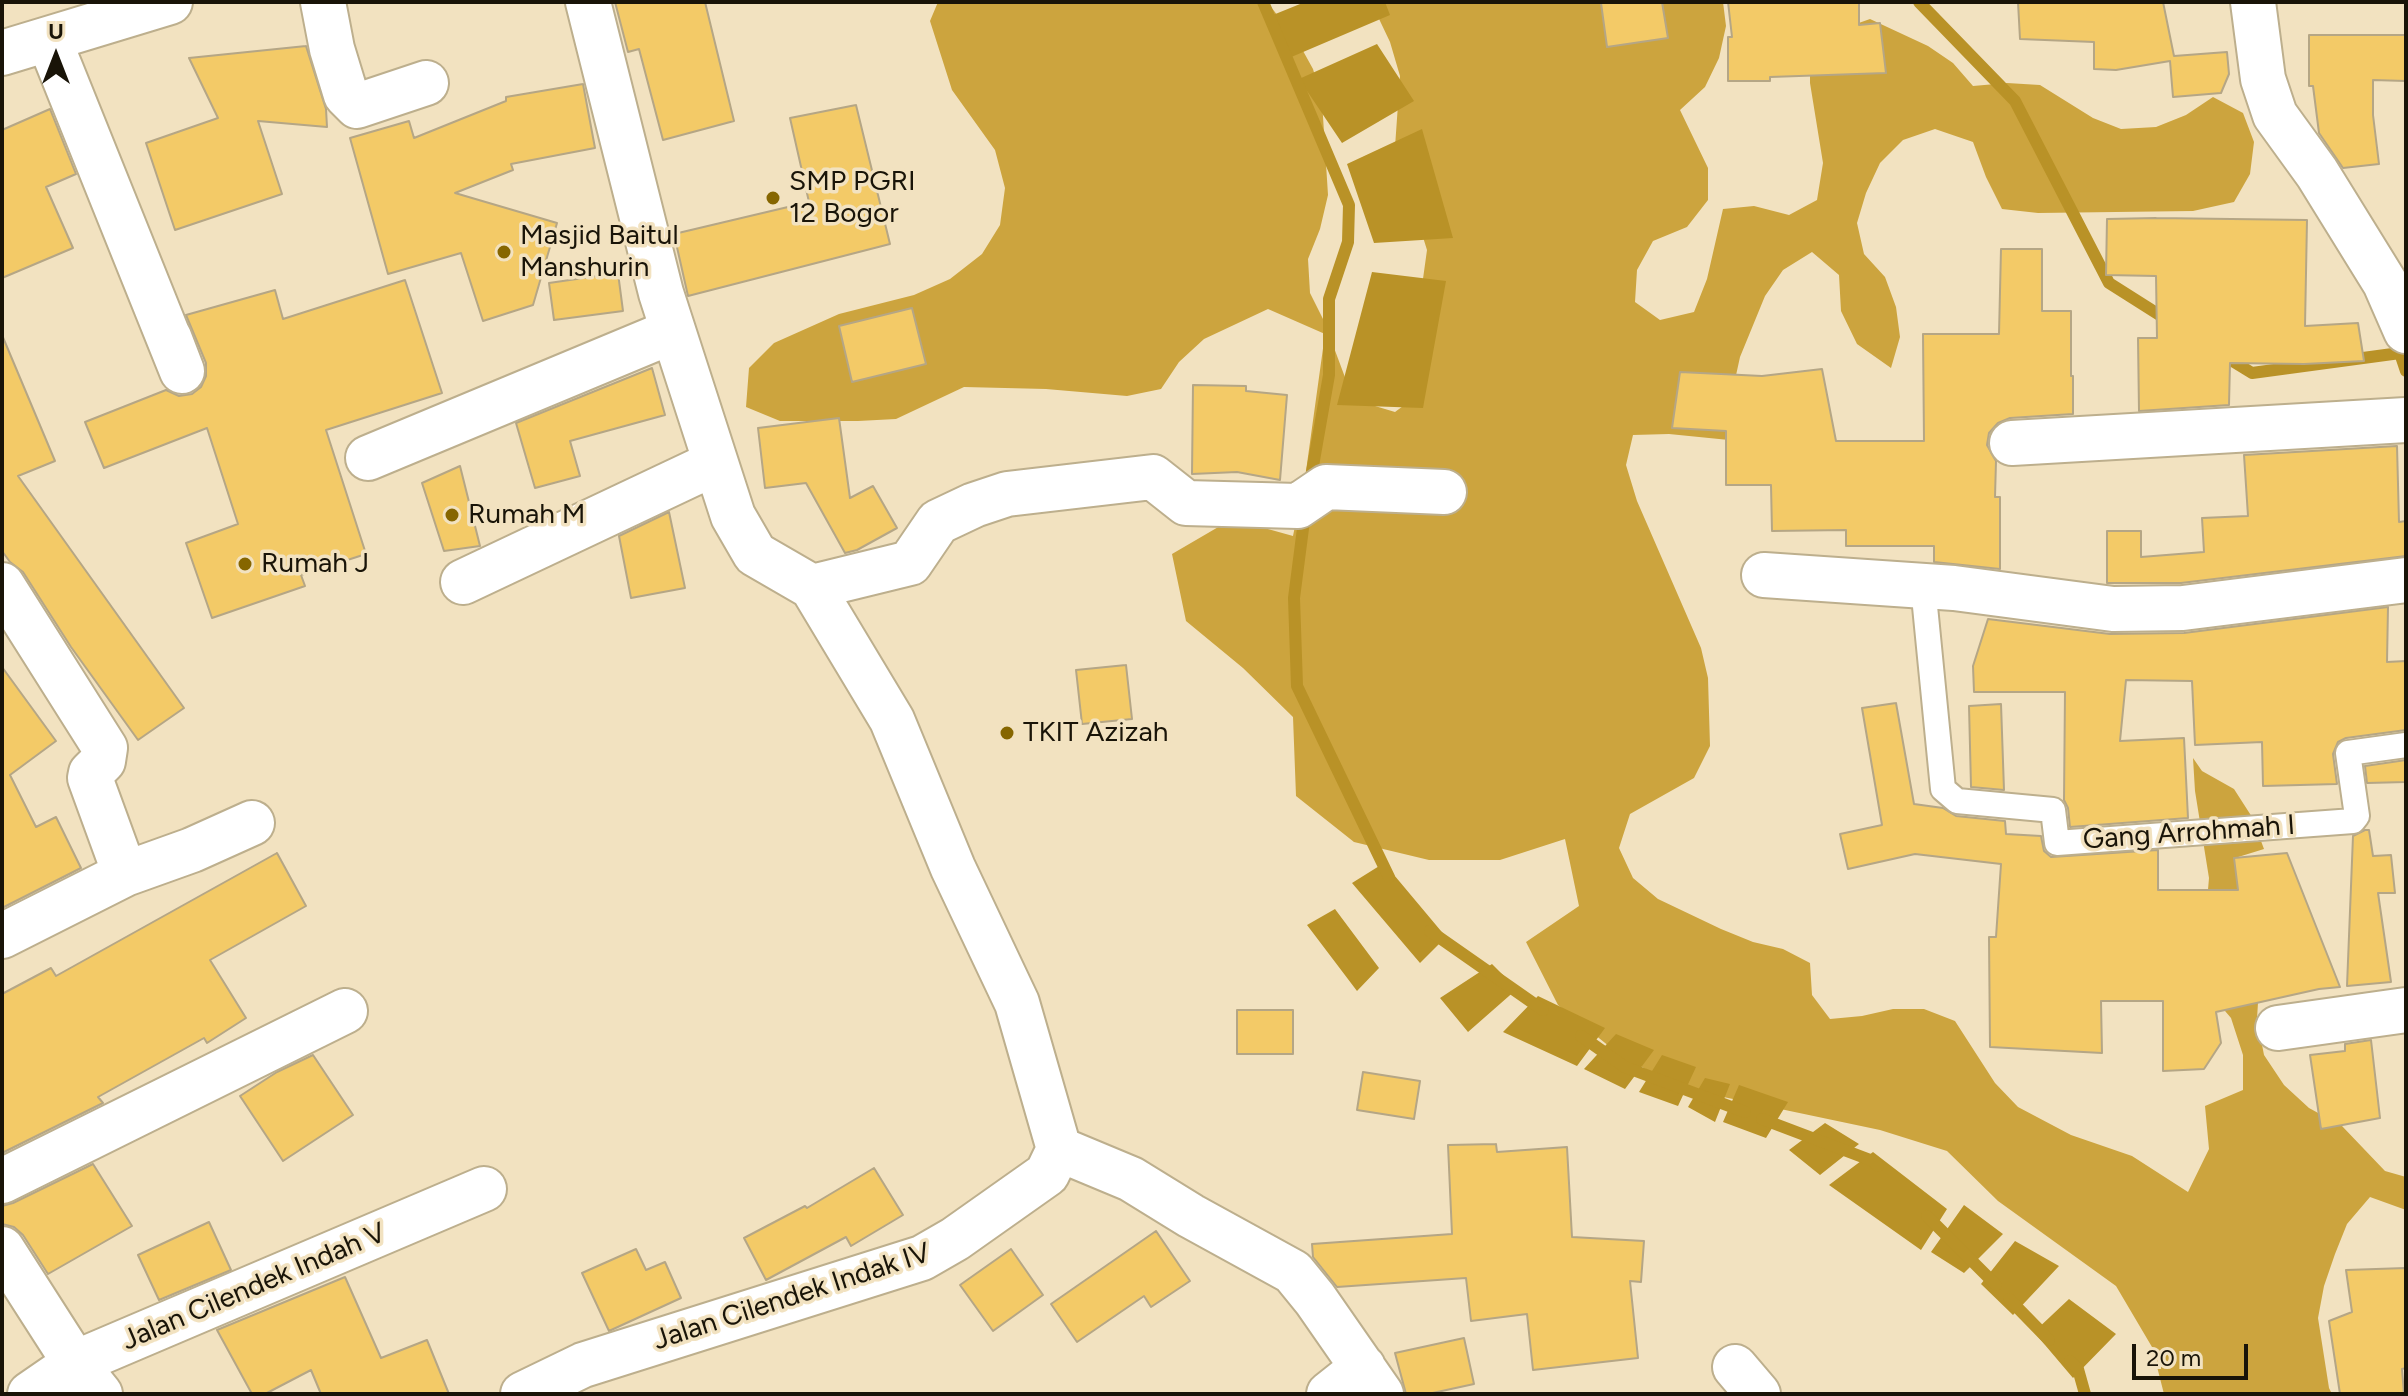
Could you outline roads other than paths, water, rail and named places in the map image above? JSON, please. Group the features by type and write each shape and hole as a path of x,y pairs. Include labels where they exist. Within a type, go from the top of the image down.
{"street":[{"path":"2,53 170,2"},
{"path":"323,2 332,49 346,95 357,106 426,83"},
{"path":"588,2 673,331 733,516 755,554 812,587 892,720 953,868 1017,1003 1053,1161 1131,1179 1293,1272 1372,1380 1329,1394"},
{"path":"2253,2 2263,79 2275,115 2317,173 2385,283 2406,331"},
{"path":"49,40 182,371"},
{"path":"368,458 673,331"},
{"path":"2012,443 2406,420"},
{"path":"463,582 715,463"},
{"path":"812,587 910,563 938,522 1007,494 1153,477 1186,503 1444,492"},
{"path":"1764,575 1923,586 2113,609 2183,608 2406,580"},
{"path":"2,585 105,748 103,761 90,778 125,874"},
{"path":"2,936 125,874 192,850 252,823"},
{"path":"2278,1028 2406,1010"},
{"path":"2,1181 345,1011"},
{"name":"Jalan Cilendek Indak IV","path":"523,1394 583,1365 922,1258 955,1239 1053,1161"},
{"name":"Jalan Cilendek Indah V","path":"30,1394 88,1379 484,1189"},
{"path":"2,1249 88,1379"}],"lane":[{"name":"Gang Arrohmah I","path":"1923,586 1943,789 1957,801 2053,810 2057,843 2353,821 2357,816 2348,753 2406,745"}],"waterway":[{"path":"1263,2 1349,205 1348,242 1329,299 1329,375 1310,483"},
{"path":"1919,2 2015,101 2109,283 2169,321"},
{"path":"2221,354 2252,373 2400,353 2406,371"},
{"path":"1305,513 1294,598 1297,686 1389,877"},
{"path":"1430,931 1543,1010"},
{"path":"1581,1036 1625,1067 1745,1112"},
{"path":"1762,1119 1873,1161 1878,1166"},
{"path":"1927,1216 1996,1285"},
{"path":"2009,1299 2049,1340"},
{"path":"2070,1361 2078,1369 2085,1394"}],"place":[{"name":"SMP PGRI 12 Bogor","path":"773,198"},
{"name":"Masjid Baitul Manshurin","path":"504,252"},
{"name":"Rumah M","path":"452,515"},
{"name":"Rumah J","path":"245,564"},
{"name":"TKIT Azizah","path":"1007,733"}]}
